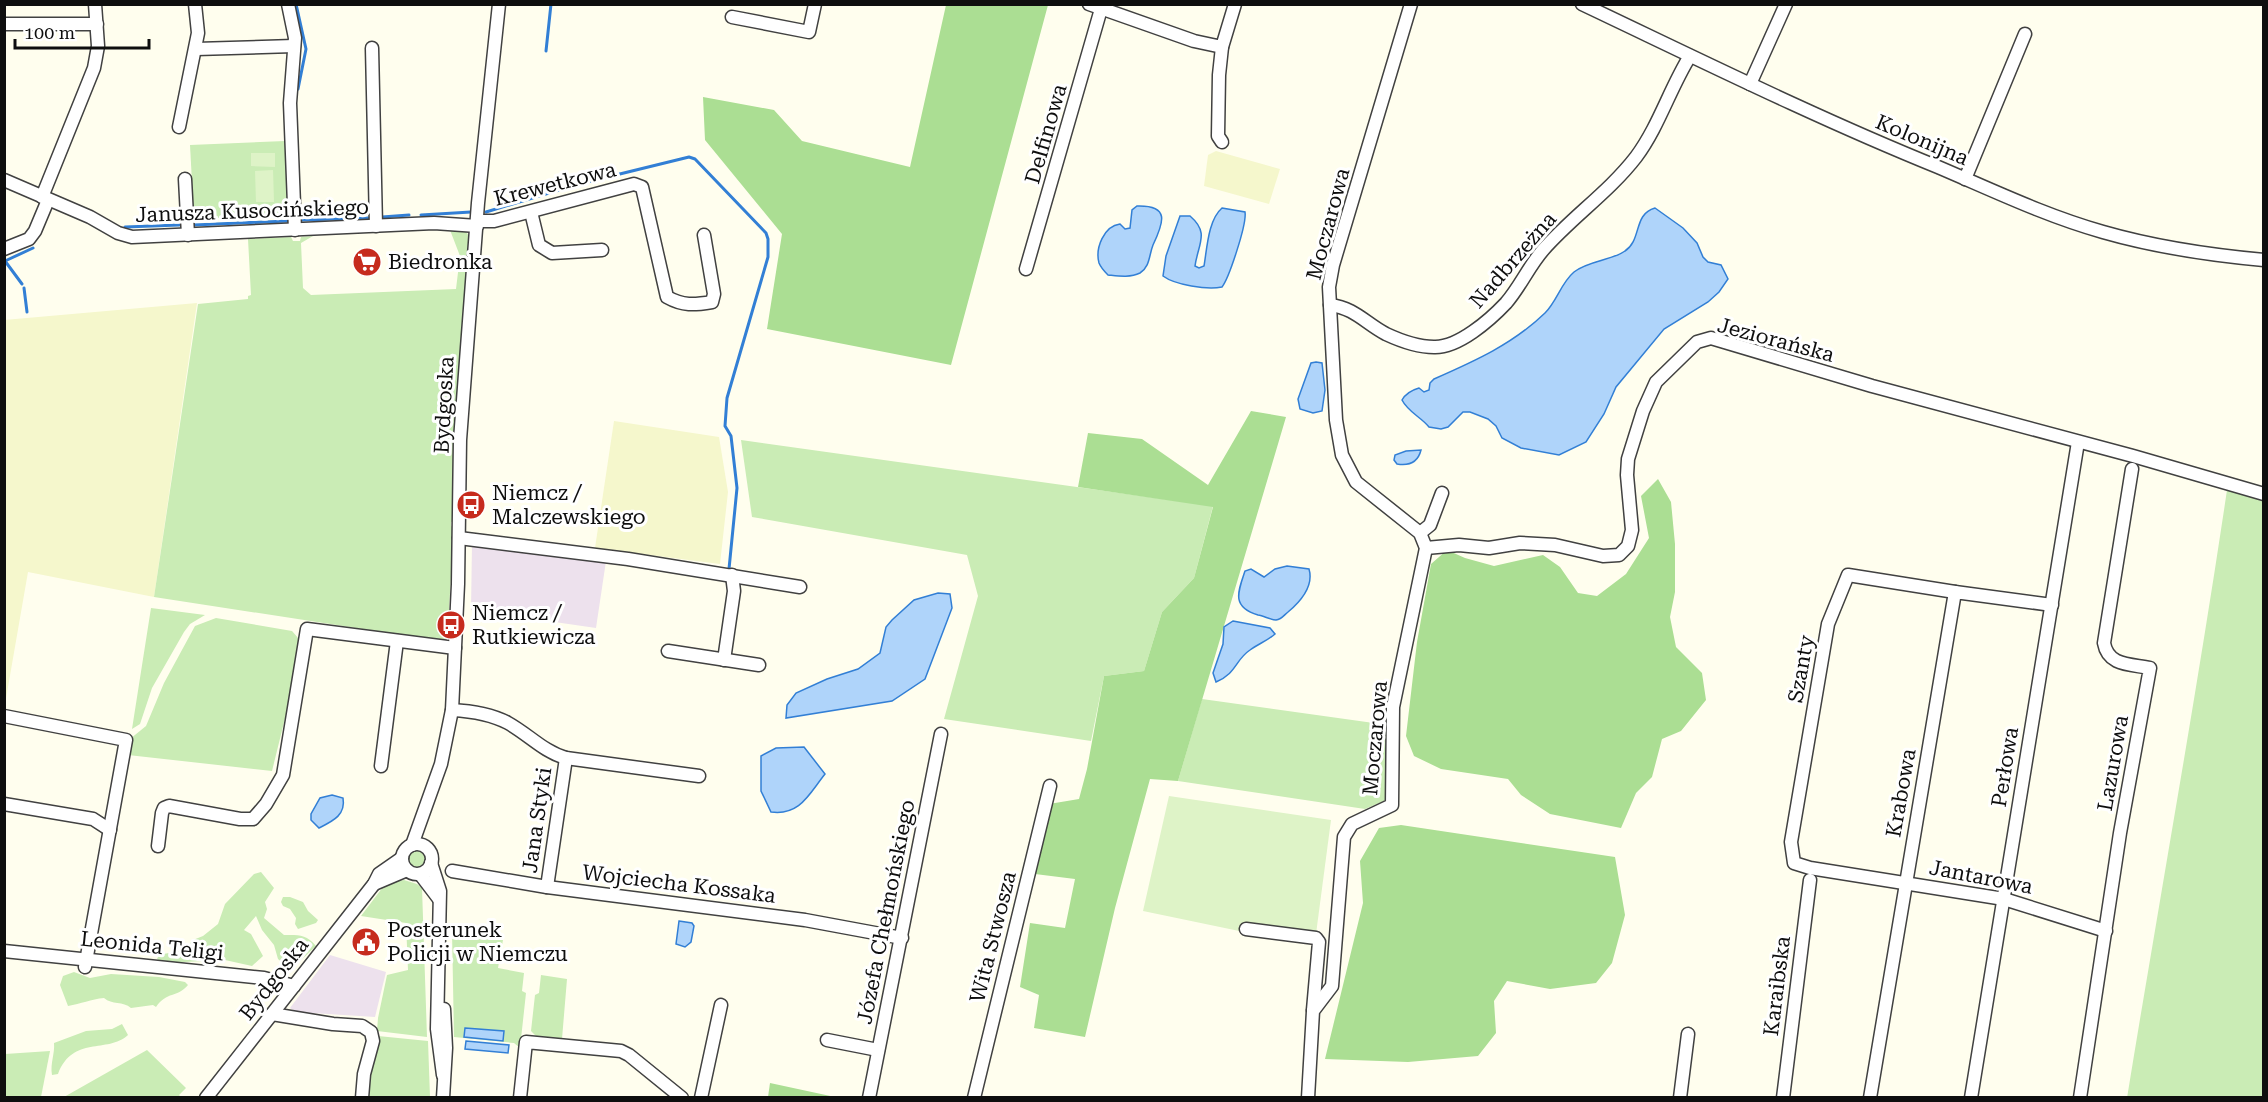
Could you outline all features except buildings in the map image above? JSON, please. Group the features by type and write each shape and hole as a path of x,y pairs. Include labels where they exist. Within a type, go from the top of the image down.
{"street":[{"path":"4,249 29,239 35,231 98,53 95,4"},
{"path":"180,127 198,33 195,4"},
{"path":"288,4 294,27 290,103 295,230"},
{"name":"Bydgoska","path":"412,845 441,764 452,710 459,538 460,440 477,224 499,4"},
{"path":"732,17 809,32 815,4"},
{"path":"1089,4 1194,41 1222,47"},
{"path":"1222,142 1218,136 1219,75 1222,47 1235,4"},
{"name":"Moczarowa","path":"1313,1011 1332,986 1344,837 1352,824 1392,805 1393,707 1426,548 1420,533 1356,482 1348,471 1342,455 1336,420 1329,287 1333,265 1411,4"},
{"name":"Kolonijna","path":"1582,4 1853,132 2064,219 2102,232 2175,249 2264,260"},
{"path":"1750,84 1786,4"},
{"name":"Delfinowa","path":"1026,269 1101,9"},
{"path":"4,24 97,24"},
{"path":"1965,179 2025,34"},
{"path":"196,49 294,46"},
{"path":"372,48 376,226"},
{"name":"Nadbrzeżna","path":"1330,305 1345,307 1386,333 1410,344 1436,347 1464,339 1506,303 1542,251 1610,186 1636,156 1656,123 1690,56"},
{"path":"185,179 188,236"},
{"name":"Janusza Kusocińskiego","path":"4,180 118,233 132,237 449,223 477,224"},
{"name":"Krewetkowa","path":"477,224 531,212 626,185 634,184 642,187 667,297 679,304 691,305 712,302 714,294 704,235"},
{"path":"531,212 539,245 552,252 602,250"},
{"name":"Jeziorańska","path":"1426,548 1459,545 1489,548 1521,543 1555,545 1604,556 1619,555 1628,546 1632,530 1627,475 1628,459 1643,411 1656,382 1697,342 1711,338 1872,386 2264,494"},
{"name":"Perłowa","path":"1971,1098 2078,442"},
{"name":"Lazurowa","path":"2080,1098 2120,833 2150,668 2114,661 2106,653 2104,643 2132,468"},
{"path":"1420,533 1430,525 1442,493"},
{"path":"459,538 628,559 800,587"},
{"path":"724,660 734,591 732,575"},
{"name":"Szanty","path":"1810,874 1794,863 1791,842 1828,624 1848,575 1955,592"},
{"path":"1955,592 2052,605"},
{"name":"Krabowa","path":"1869,1098 1955,592"},
{"path":"158,846 162,813 164,808 169,806 240,819 253,819 266,804 283,776 307,629 455,648"},
{"path":"381,766 397,641"},
{"path":"668,651 759,665"},
{"path":"452,710 491,717 508,723 553,753 566,758 699,776"},
{"path":"4,716 126,740 85,963"},
{"name":"Józefa Chełmońskiego","path":"869,1098 941,734"},
{"name":"Jana Styki","path":"547,887 566,758"},
{"name":"Wita Stwosza","path":"974,1098 1050,786"},
{"path":"4,804 93,819 110,830"},
{"name":"Bydgoska","path":"426,847 427,806"},
{"path":"431,863 425,872 411,873 404,864 405,850 417,844 426,847 440,885 438,1039 443,1075 443,1098"},
{"name":"Bydgoska","path":"206,1098 374,884 404,864"},
{"name":"Wojciecha Kossaka","path":"452,871 547,887 805,920 902,938"},
{"path":"420,874 439,900"},
{"name":"Jantarowa","path":"1810,874 1906,883 2004,899 2106,931"},
{"name":"Karaibska","path":"1783,1098 1810,874"},
{"path":"1246,929 1316,938 1319,942 1308,1098"},
{"name":"Leonida Teligi","path":"4,951 85,963 264,978 294,986"},
{"path":"701,1098 721,1005"},
{"path":"272,1014 333,1024 362,1026 371,1032 373,1041 364,1074 362,1098"},
{"path":"1680,1098 1688,1034"},
{"path":"827,1040 878,1050"},
{"path":"520,1098 526,1042 621,1051 682,1098"}],"shaded area":[{"path":"472,543 606,561 596,628 471,610"},
{"path":"330,955 386,972 375,1017 296,1012 290,1008"}],"green space":[{"path":"946,5 1048,5 951,365 767,329 782,234 705,140 703,97 774,110 802,141 910,167"},
{"path":"285,141 288,215 194,219 190,145"},
{"path":"1216,151 1280,169 1269,204 1204,186 1208,155"},
{"path":"251,153 275,153 275,167 251,166"},
{"path":"273,170 274,202 256,202 255,171"},
{"path":"450,230 466,232 470,237 455,521 451,522 454,528 447,642 154,597 198,304 248,299 251,295 248,239 291,237 293,241 300,241 301,237 313,236 301,243 303,288 311,295 456,289 460,256"},
{"path":"197,303 154,597 28,572 4,710 4,320"},
{"path":"1251,411 1286,417 1178,781 1150,779 1115,908 1085,1037 1034,1028 1039,995 1020,987 1030,923 1065,928 1075,879 1035,874 1049,804 1079,799 1087,769 1104,676 1144,671 1162,612 1194,578 1213,507 1078,487 1088,433 1142,439 1208,485"},
{"path":"614,421 719,437 728,492 720,564 595,548"},
{"path":"741,440 1213,506 1194,578 1162,612 1144,671 1104,676 1091,741 944,719 978,596 967,555 752,517"},
{"path":"1658,479 1671,502 1675,544 1675,592 1670,617 1676,647 1702,673 1706,700 1681,731 1662,739 1652,777 1636,793 1621,828 1550,814 1521,795 1508,779 1441,769 1414,756 1406,736 1417,642 1431,564 1447,550 1494,566 1543,555 1560,567 1578,593 1597,596 1626,574 1649,538 1641,496"},
{"path":"2227,490 2264,498 2263,1097 2127,1098 2191,718"},
{"path":"151,608 205,615 190,624 184,632 152,688 140,724 132,729"},
{"path":"216,618 292,631 299,639 291,694 272,771 128,755 130,739 146,726 164,683 195,626"},
{"path":"1202,699 1388,725 1386,800 1365,809 1178,781"},
{"path":"1169,796 1331,820 1316,934 1244,932 1143,911"},
{"path":"1401,825 1615,857 1625,915 1612,963 1596,983 1550,989 1507,981 1494,1001 1496,1033 1478,1056 1408,1062 1325,1059 1363,903 1360,861 1379,828"},
{"path":"417,851 425,859 417,867 409,859"},
{"path":"261,872 274,888 265,902 267,909 264,918 284,935 302,936 316,946 299,962 292,965 284,964 278,959 274,945 262,930 256,916 244,930 251,934 263,956 252,966 225,960 163,963 157,959 159,955 183,950 193,940 203,936 218,924 225,904 254,874"},
{"path":"404,880 422,888 427,1037 377,1031 387,975 408,970 406,923 361,916 386,883"},
{"path":"283,897 303,902 308,911 318,920 316,923 298,929 295,924 296,918 281,902"},
{"path":"452,931 503,940 498,968 524,973 522,991 526,993 520,1048 514,1043 454,1037"},
{"path":"74,972 90,978 111,974 159,977 185,982 188,985 180,992 164,999 156,1007 153,1005 131,1008 104,998 68,1006 60,985 63,976"},
{"path":"541,975 567,979 562,1039 536,1036 531,1031 535,995 539,993"},
{"path":"122,1024 128,1035 120,1041 72,1054 64,1062 58,1074 52,1075 54,1043 86,1031 112,1029"},
{"path":"378,1036 428,1041 430,1097 366,1098 368,1074"},
{"path":"147,1050 186,1088 179,1095 181,1097 64,1097"},
{"path":"50,1051 41,1097 5,1097 5,1054"},
{"path":"770,1083 835,1097 768,1097"}],"water":[{"path":"1137,206 1155,208 1162,216 1160,229 1147,264 1136,275 1108,275 1099,263 1098,257 1102,239 1105,233 1114,226 1120,224 1125,229 1130,228 1132,210"},
{"path":"1222,208 1245,212 1245,218 1237,251 1222,287 1191,286 1163,276 1166,256 1180,216 1190,216 1200,228 1201,239 1195,266 1199,268 1204,266 1211,227 1217,213"},
{"path":"1655,208 1683,228 1697,243 1703,257 1708,262 1721,265 1728,279 1708,302 1664,329 1616,387 1604,414 1586,442 1559,455 1521,448 1502,438 1496,426 1488,419 1470,412 1463,412 1448,427 1441,429 1429,427 1405,404 1402,400 1409,392 1419,388 1424,392 1429,390 1430,383 1434,379 1493,351 1533,324 1545,313 1566,281 1579,268 1614,257 1625,251 1634,240 1643,216"},
{"path":"1311,363 1322,363 1325,390 1322,411 1313,413 1300,409 1298,399"},
{"path":"1421,450 1418,458 1409,464 1397,464 1394,460 1395,455 1406,451"},
{"path":"1287,566 1309,569 1310,575 1305,593 1293,608 1276,620 1249,612 1244,608 1240,603 1239,592 1245,571 1251,569 1264,577 1275,569"},
{"path":"938,593 950,594 952,608 925,679 892,701 786,718 787,705 796,693 827,679 858,669 880,653 886,627 892,620 914,600"},
{"path":"1233,621 1270,628 1275,634 1245,654 1228,675 1216,682 1213,673 1223,644 1224,627"},
{"path":"804,747 825,774 809,796 797,807 789,811 771,812 761,791 761,756 776,748"},
{"path":"332,795 343,798 342,809 334,820 319,828 311,820 311,814 320,798"},
{"path":"679,921 692,923 694,926 691,942 685,947 676,944"},
{"path":"465,1028 504,1031 503,1041 464,1037"},
{"path":"466,1041 509,1045 508,1053 465,1049"}],"waterway":[{"path":"296,4 306,49 298,89"},
{"path":"546,51 551,4"},
{"path":"486,212 579,184 689,157 695,159 766,233 768,257 727,398 725,426 731,436 737,488 729,569"},
{"path":"421,215 471,212"},
{"path":"382,217 409,215"},
{"path":"302,220 368,218"},
{"path":"194,225 287,221"},
{"path":"125,227 179,225"},
{"path":"22,284 5,261 33,248"},
{"path":"24,288 27,312"}],"place":[{"name":"Biedronka","path":"367,262"},
{"name":"Niemcz / Malczewskiego","path":"471,505"},
{"name":"Niemcz / Rutkiewicza","path":"451,625"},
{"name":"Posterunek Policji w Niemczu","path":"366,942"}]}
